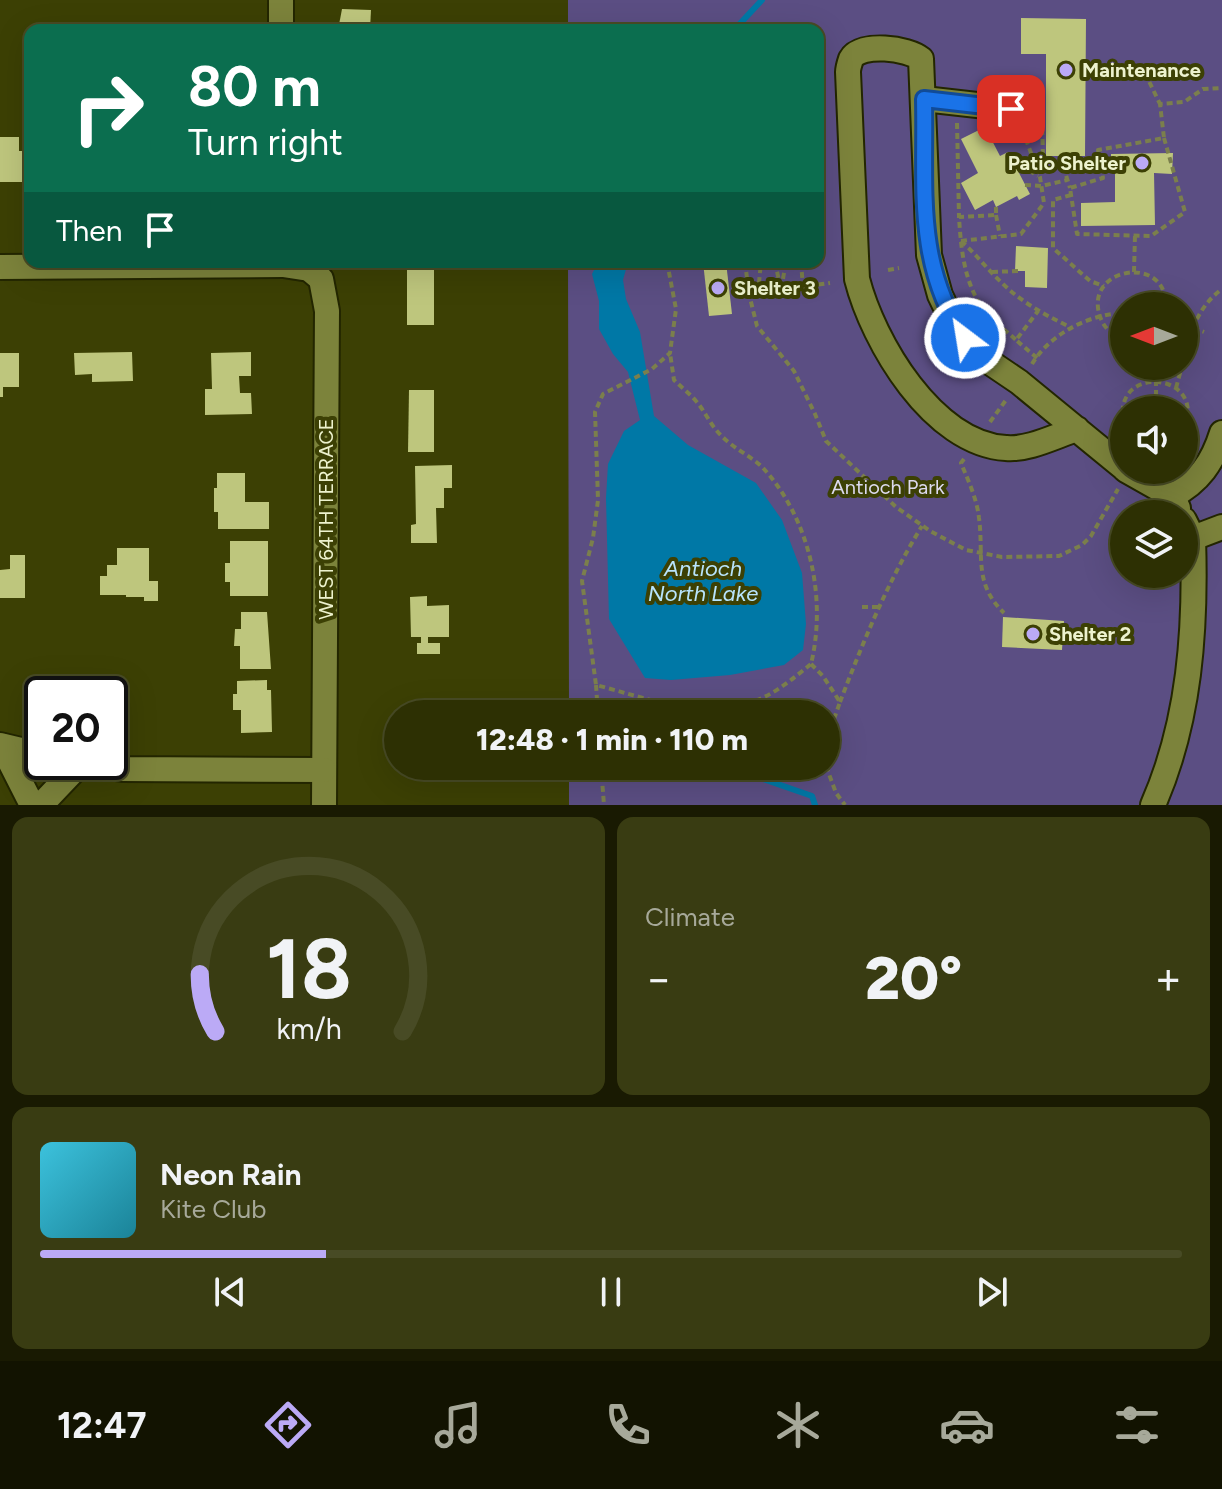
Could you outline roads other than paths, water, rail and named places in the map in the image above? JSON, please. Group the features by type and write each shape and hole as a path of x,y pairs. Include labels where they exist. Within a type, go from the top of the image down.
{"street":[{"path":"281,0 281,24"},
{"path":"1077,429 1014,448 988,446 948,424 900,373 874,329 857,279 848,72 850,60 855,55 879,49 907,50 915,54 923,65 929,255 940,295 965,338 985,359 1019,382 1077,429 1110,459"},
{"path":"924,99 1028,115"},
{"path":"0,267 24,267"},
{"name":"WEST 64TH TERRACE","path":"304,268 321,279 327,311 324,805"},
{"path":"1181,500 1215,454 1222,433"},
{"path":"1143,484 1169,500"},
{"path":"1198,528 1222,527"},
{"path":"1153,805 1167,773 1189,670 1188,588"},
{"path":"1,746 24,751"},
{"path":"1,746 32,805"},
{"path":"128,769 324,770"},
{"path":"41,805 62,780"}],"water":[{"name":"Antioch North Lake","path":"595,268 626,268 623,280 626,299 640,332 654,416 688,445 756,483 782,520 802,573 806,624 803,650 784,665 730,675 671,680 645,678 609,619 608,464 624,431 640,420 628,372 599,329 599,301 592,274"}],"waterway":[{"path":"740,24 762,0"},
{"path":"766,780 812,796 815,805"}],"place":[{"name":"Maintenance","path":"1066,70"},
{"name":"Patio Shelter","path":"1142,163"},
{"name":"Shelter 3","path":"718,288"},
{"name":"Shelter 2","path":"1033,634"}],"park label":[{"name":"Antioch Park","path":"888,487"}]}
